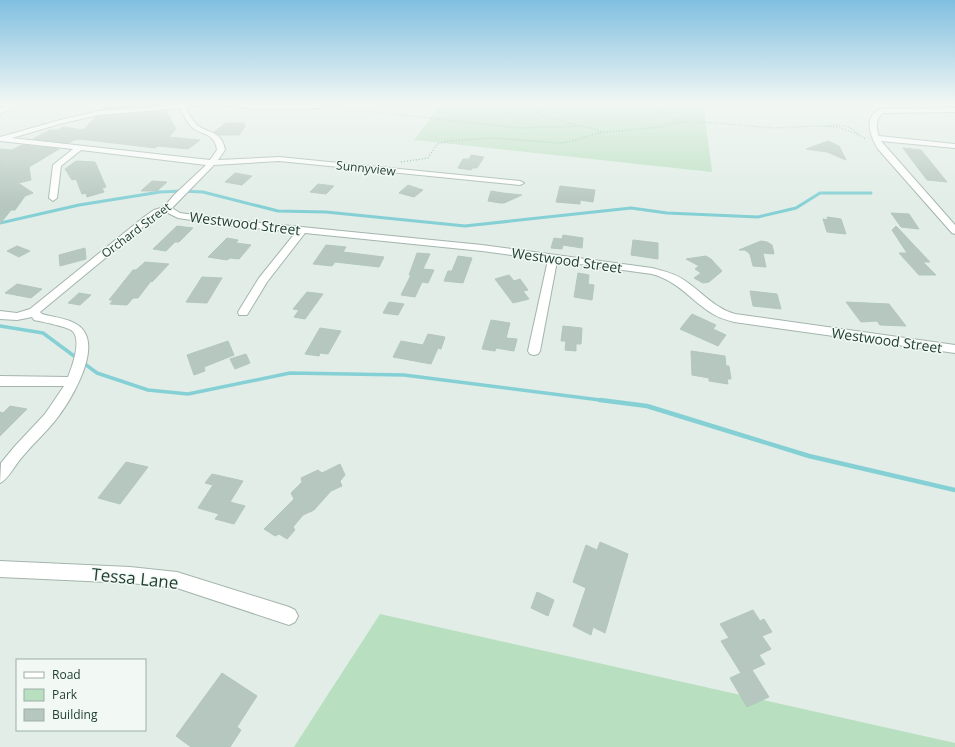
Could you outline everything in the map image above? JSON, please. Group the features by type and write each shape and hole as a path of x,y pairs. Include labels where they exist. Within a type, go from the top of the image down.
{"street":[{"name":"Orchard Street","path":"34,312 147,219 157,212 167,210 178,196 212,163 220,150 220,142 214,137"},
{"path":"875,137 876,140 890,159 955,231"},
{"name":"Sunnyview","path":"0,139 212,163 279,159 520,183"},
{"path":"876,140 955,146"},
{"path":"53,198 57,164 79,148"},
{"name":"Westwood Street","path":"167,210 178,215 232,223 482,248 641,270 668,275 680,282 710,307 734,318 955,349"},
{"path":"243,312 263,280 302,231"},
{"path":"534,351 553,258"},
{"path":"0,314 16,317 34,312 38,317 75,327 80,331 82,338 82,354 65,398 57,410 13,456 0,477"},
{"path":"0,381 72,382"},
{"name":"Tessa Lane","path":"0,569 130,575 177,580 289,616"}],"path":[{"path":"394,170 394,167 390,164 428,158 437,144 449,141 492,138 556,143 569,142 586,137"},
{"path":"862,138 876,140"}],"green space":[{"path":"416,137 707,137 712,172 414,140"},
{"path":"380,614 955,743 955,747 294,747"}],"building":[{"path":"37,137 169,137 200,140 188,149 158,146 155,148 80,139 69,143 33,139"},
{"path":"828,141 839,146 846,160 827,152 806,149"},
{"path":"22,145 59,149 29,167 31,180 18,183 33,193 25,196 15,210 11,210 0,224 0,149 12,150"},
{"path":"903,148 921,150 947,182 927,180"},
{"path":"471,155 484,157 477,168 472,168 471,170 458,168 463,159 469,159"},
{"path":"76,161 95,162 106,187 102,188 104,192 87,197 86,193 82,194 76,179 72,180 65,169"},
{"path":"235,173 252,176 242,185 225,182"},
{"path":"152,181 167,182 157,191 141,191"},
{"path":"318,184 334,186 326,194 310,192"},
{"path":"408,185 423,190 414,197 399,193"},
{"path":"560,186 595,190 593,202 580,200 580,204 556,202"},
{"path":"491,191 522,195 504,203 500,203 488,201"},
{"path":"891,213 909,214 919,229 901,227"},
{"path":"827,217 841,219 846,234 827,232 823,219 828,220"},
{"path":"177,226 193,228 179,242 175,242 166,251 153,249"},
{"path":"896,226 930,262 923,262 936,275 919,275 899,253 907,253 892,230"},
{"path":"563,235 583,238 582,248 563,245 562,249 551,248 554,238 562,239"},
{"path":"227,238 238,240 236,243 251,245 239,259 230,258 227,260 208,257"},
{"path":"633,240 658,243 658,259 631,255"},
{"path":"761,241 772,245 774,254 763,253 766,267 753,266 750,254 745,250 739,250"},
{"path":"326,245 346,247 343,252 384,257 379,267 335,262 332,266 313,264"},
{"path":"17,246 30,251 19,257 7,251"},
{"path":"85,248 86,259 60,266 59,255"},
{"path":"417,253 430,254 423,269 434,270 428,283 422,282 415,297 401,295 411,275 409,275"},
{"path":"458,256 472,258 463,283 444,281 448,271 452,271"},
{"path":"706,256 711,259 722,271 709,282 703,283 694,278 701,273 695,269 699,266 686,259"},
{"path":"145,262 169,264 152,282 151,281 138,298 133,298 127,305 110,304 113,300 109,300 133,270 136,270"},
{"path":"578,273 589,275 588,284 594,285 592,300 574,297"},
{"path":"509,275 514,281 520,279 528,290 523,291 529,299 513,303 495,279"},
{"path":"202,277 222,278 207,303 186,302"},
{"path":"17,284 42,289 31,298 5,293"},
{"path":"750,291 777,294 781,309 753,306"},
{"path":"307,292 323,294 305,319 294,317 299,310 293,309"},
{"path":"79,293 91,295 80,305 68,303"},
{"path":"389,302 404,304 398,315 383,313"},
{"path":"846,302 889,304 906,326 880,325 877,321 861,322"},
{"path":"692,314 716,325 713,329 726,335 718,346 680,329"},
{"path":"491,320 510,323 506,338 517,339 514,351 496,348 495,351 482,349"},
{"path":"563,326 582,328 581,344 576,344 576,351 565,350 566,341 561,341"},
{"path":"320,328 341,331 328,354 320,353 319,356 305,354"},
{"path":"428,334 445,337 441,349 438,348 431,364 393,357 401,341 423,345"},
{"path":"228,341 234,355 204,367 205,371 194,375 187,355"},
{"path":"691,351 725,356 726,366 729,366 731,379 727,379 728,384 709,381 709,378 692,375"},
{"path":"246,354 250,363 235,369 230,359"},
{"path":"10,406 27,409 0,436 0,412 3,413"},
{"path":"126,462 148,467 120,504 98,498"},
{"path":"340,464 345,475 340,481 342,486 331,491 314,510 303,515 293,527 295,530 287,539 279,534 275,536 264,529 294,499 291,493 302,482 301,478 318,470 322,473"},
{"path":"212,474 243,481 230,502 245,506 234,524 215,519 219,514 198,508 213,485 205,483"},
{"path":"600,542 628,554 605,633 593,627 591,635 573,626 586,588 573,582 586,545 597,550"},
{"path":"537,592 554,600 548,616 531,608"},
{"path":"753,610 760,621 764,619 772,632 762,636 771,649 759,655 765,664 752,670 769,697 747,707 730,678 741,673 721,641 729,638 720,624"},
{"path":"222,673 257,696 237,727 241,730 230,747 191,747 176,736"}],"waterway":[{"path":"0,223 79,205 160,192 181,191 203,192 278,211 326,212 465,226 631,208 667,213 758,217 796,208 820,193 871,193"},
{"path":"0,326 43,333 97,373 148,390 188,394 290,373 404,375 608,401"},
{"path":"600,400 647,406 809,456 955,490"}]}
